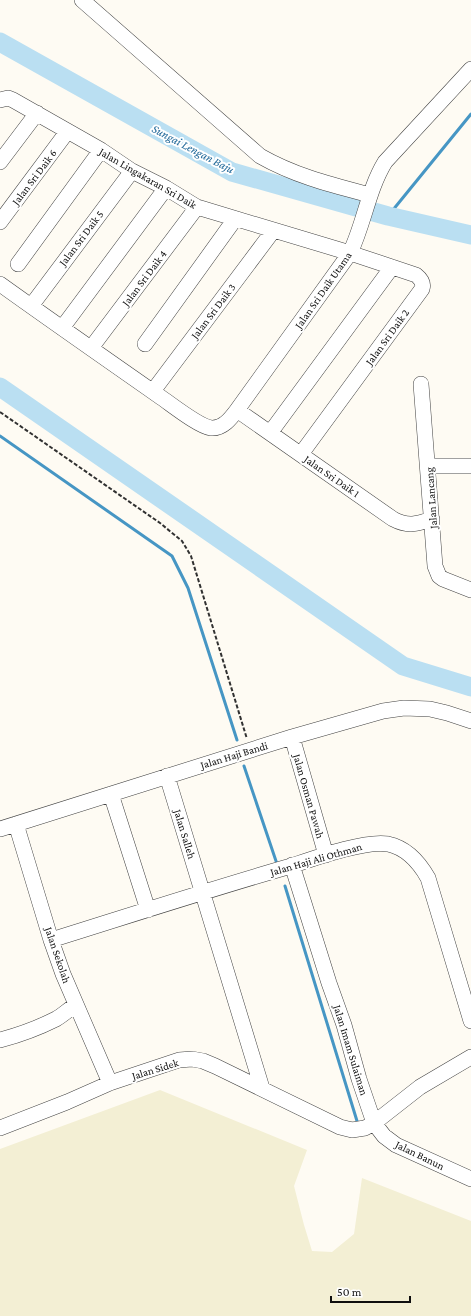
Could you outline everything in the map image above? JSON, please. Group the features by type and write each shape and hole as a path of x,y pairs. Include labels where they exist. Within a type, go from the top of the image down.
{"street":[{"path":"82,0 260,156 295,173 369,199"},
{"name":"Jalan Sri Daik Utama","path":"153,391 197,422 211,428 217,427 229,420 350,253 360,229 378,174 385,162 471,70"},
{"name":"Jalan Lingakaran Sri Daik","path":"0,100 8,98 37,113 67,132 101,150 132,171 166,188 197,207 350,253"},
{"path":"0,162 37,113"},
{"name":"Jalan Sri Daik 6","path":"0,222 67,132"},
{"path":"18,264 101,150"},
{"name":"Jalan Sri Daik 5","path":"31,306 132,171"},
{"path":"62,328 166,188"},
{"name":"Jalan Sri Daik 4","path":"91,348 197,207"},
{"path":"145,344 235,219"},
{"name":"Jalan Sri Daik 3","path":"153,391 274,231"},
{"name":"Jalan Sri Daik 2","path":"301,454 422,289 423,285 421,280 416,275 350,253"},
{"path":"270,433 392,267"},
{"path":"0,284 153,391"},
{"name":"Jalan Lancang","path":"421,384 437,572 443,579 471,590"},
{"name":"Jalan Sri Daik 1","path":"237,410 393,520 402,524 411,525 432,519"},
{"path":"428,466 471,466"},
{"name":"Jalan Haji Bandi","path":"0,829 292,736 383,711 404,708 430,710 447,713 471,721"},
{"name":"Jalan Osman Pawah","path":"292,736 326,855"},
{"name":"Jalan Salleh","path":"167,776 262,1088"},
{"path":"111,794 148,910"},
{"name":"Jalan Sekolah","path":"16,824 51,940 63,974 110,1083"},
{"name":"Jalan Haji Ali Othman","path":"51,940 326,855 371,843 388,844 402,849 413,857 421,866 428,878 471,1020"},
{"name":"Jalan Imam Sulaiman","path":"292,865 374,1123"},
{"path":"0,1040 41,1026 57,1018 70,1008 76,1006"},
{"path":"374,1123 420,1087 471,1057"},
{"name":"Jalan Sidek","path":"0,1128 110,1083 179,1060 192,1059 203,1061 262,1088 340,1127 352,1130 365,1128 374,1123"},
{"name":"Jalan Banun","path":"374,1123 384,1136 396,1145 471,1179"}],"path":[{"path":"0,412 160,523 182,541 191,556 251,750"}],"shaded area":[{"path":"160,1090 307,1150 294,1186 312,1251 332,1252 354,1234 362,1178 471,1221 471,1316 0,1316 0,1149"}],"waterway":[{"name":"Sungai Lengan Baju","path":"0,42 232,172 388,216 471,235"},
{"path":"388,216 471,114"},
{"path":"0,387 403,666 471,687"},
{"path":"0,436 172,556 188,588 237,740"},
{"path":"244,766 276,861"},
{"path":"285,886 357,1121"}]}
